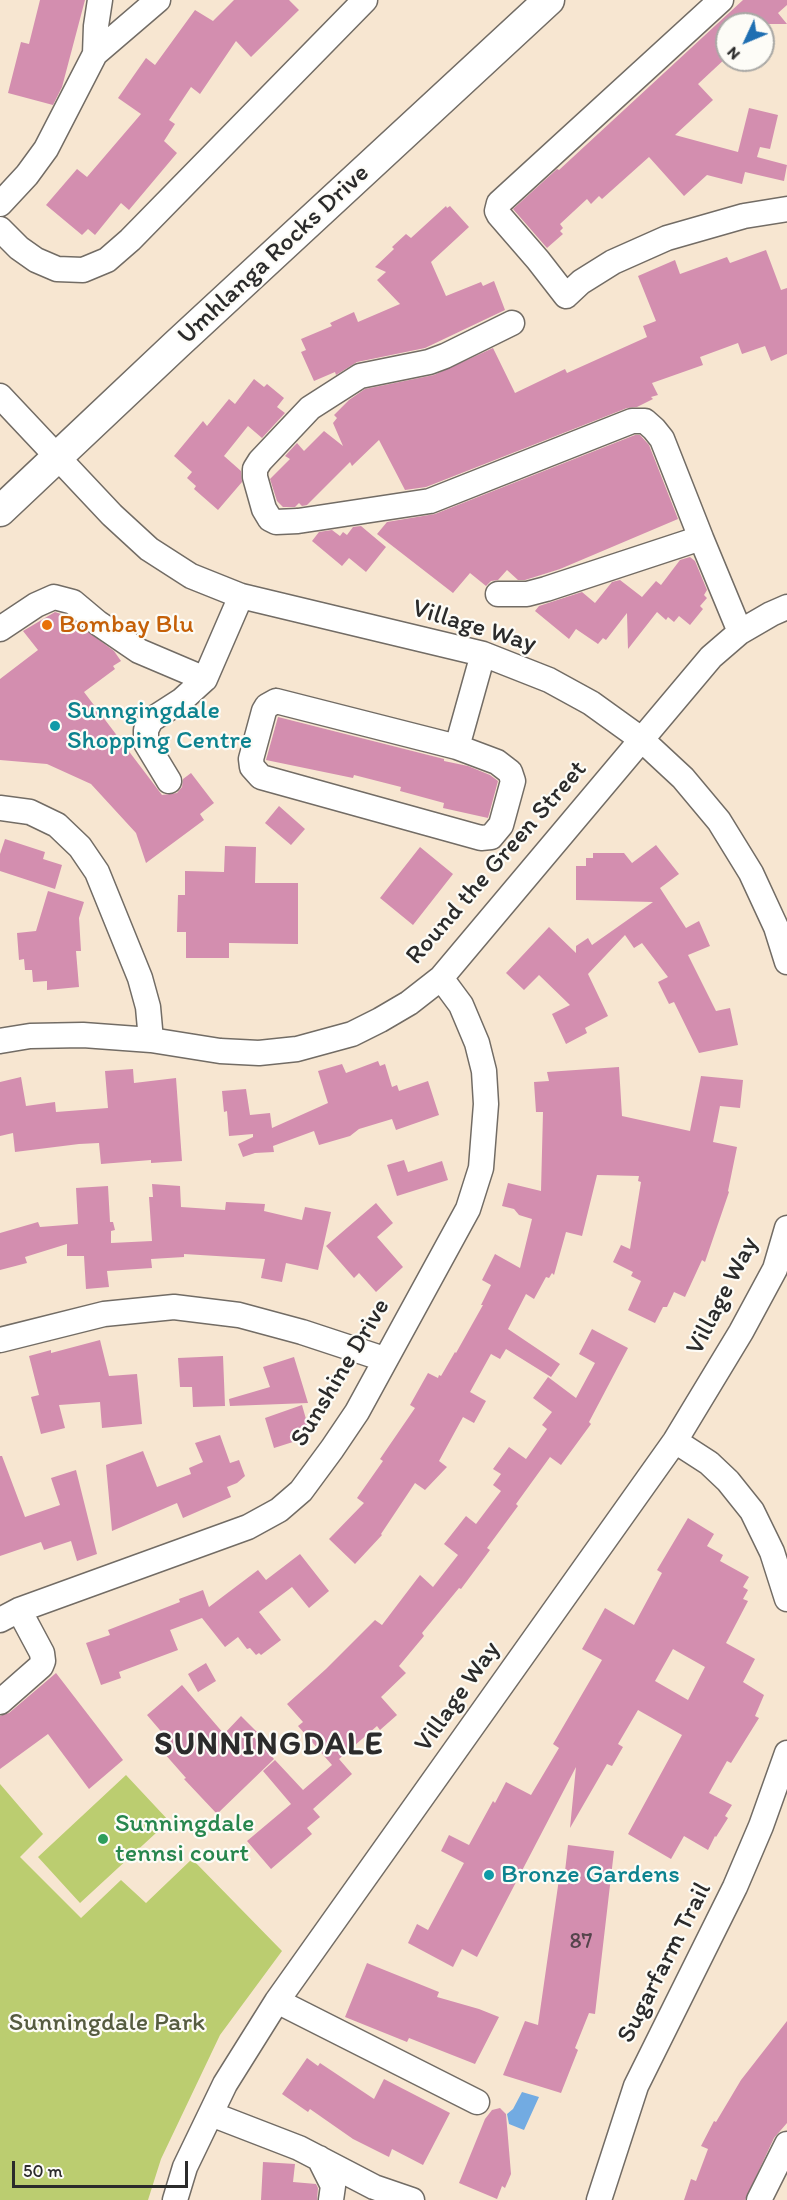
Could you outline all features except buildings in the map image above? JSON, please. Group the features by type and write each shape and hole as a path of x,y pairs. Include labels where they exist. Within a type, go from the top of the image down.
{"main road":[{"name":"Umhlanga Rocks Drive","path":"0,511 549,0"}],"street":[{"path":"95,54 100,0"},
{"path":"0,204 15,189 46,149 95,54 158,0"},
{"path":"0,229 19,248 36,260 57,269 82,270 107,260 130,240 365,0"},
{"path":"721,0 499,203 497,211 566,296 581,282 613,262 667,238 744,216 787,208"},
{"path":"512,323 429,362 360,376 310,408 255,469 264,509 270,519 276,522 298,522 430,501 632,421 645,421 662,439 740,632"},
{"name":"Village Way","path":"0,396 112,515 149,549 191,576 241,596 483,654 549,680 591,704 641,739 683,778 719,821 756,884 776,927 787,962"},
{"path":"498,594 527,594 546,589 702,538"},
{"path":"169,781 146,743 146,730 151,720 182,700 205,679 241,596"},
{"path":"0,629 36,605 54,597 73,602 98,623 139,651 205,679"},
{"path":"641,739 711,657 740,632 771,614 787,608"},
{"path":"457,747 483,654"},
{"path":"276,701 457,747 497,762 510,772 513,781 501,825 491,837 482,838 261,777 252,767 251,759 264,711 267,706 276,701"},
{"name":"Round the Green Street","path":"0,1041 30,1036 83,1035 151,1040 220,1051 259,1053 297,1049 352,1034 409,1003 441,978 641,739"},
{"path":"0,808 30,812 57,825 80,847 97,872 140,978 148,1007 151,1040"},
{"name":"Sunshine Drive","path":"9,1615 237,1531 279,1510 301,1491 332,1449 357,1412 468,1209 481,1168 486,1104 484,1071 477,1043 461,1005 441,978"},
{"name":"Village Way","path":"175,2200 185,2167 225,2084 277,2001 675,1441 781,1271 787,1228"},
{"path":"0,1340 104,1314 174,1307 239,1315 302,1332 384,1359"},
{"path":"675,1441 709,1463 728,1481 752,1512 772,1552 787,1599"},
{"path":"0,1702 41,1666 43,1661 42,1653 9,1615"},
{"name":"Sugarfarm Trail","path":"599,2200 636,2086 735,1887 761,1826 787,1753"},
{"path":"277,2001 477,2102"},
{"path":"211,2114 267,2134 319,2158 371,2193 412,2200"},
{"path":"759,2200 787,2144"},
{"path":"319,2158 333,2186 331,2200"}],"green space":[{"name":"Sunningdale tennsi court","path":"126,1775 169,1821 80,1903 38,1857"},
{"name":"Sunningdale Park","path":"0,1784 43,1834 20,1857 81,1918 121,1880 146,1903 192,1859 282,1951 220,2035 161,2159 148,2200 0,2200"}],"water":[{"path":"522,2092 539,2097 524,2130 509,2124 507,2114 513,2109"}],"place":[{"name":"Bombay Blu","path":"47,625"},
{"name":"Sunngingdale Shopping Centre","path":"55,726"},
{"name":"Sunningdale tennsi court","path":"103,1839"},
{"name":"Bronze Gardens","path":"489,1875"}],"district":[{"name":"SUNNINGDALE","path":"269,1746"}]}
